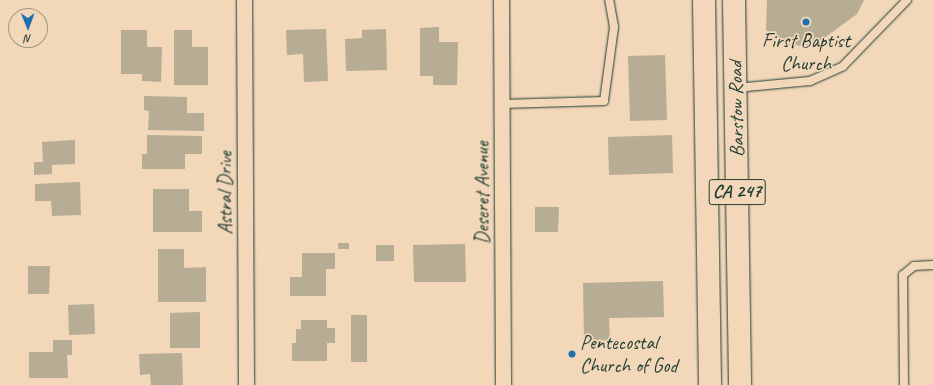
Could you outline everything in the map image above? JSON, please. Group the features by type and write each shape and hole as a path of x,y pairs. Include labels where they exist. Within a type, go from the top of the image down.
{"main road":[{"name":"Barstow Road","path":"704,0 710,385"},
{"name":"Barstow Road","path":"734,0 740,385"}],"street":[{"name":"Astral Drive","path":"244,0 246,385"},
{"name":"Deseret Avenue","path":"501,0 503,385"}],"lane":[{"path":"502,104 604,101 614,27 609,0"},
{"path":"736,88 810,81 843,66 907,0"},
{"path":"904,385 903,275 914,266 933,265"}],"building":[{"name":"First Baptist Church","path":"767,0 864,0 857,14 812,47 785,44 766,30"},
{"path":"439,27 439,42 458,42 457,85 433,85 433,76 420,76 420,28"},
{"path":"326,29 328,81 304,82 303,54 287,55 286,30"},
{"path":"386,29 387,70 346,71 345,39 362,38 362,30"},
{"path":"121,30 147,30 147,47 162,47 161,82 142,81 142,74 121,74"},
{"path":"174,30 192,30 192,47 208,47 208,85 174,85"},
{"path":"665,55 667,120 630,121 628,56"},
{"path":"144,96 187,97 187,113 204,113 204,131 148,130 149,111 144,110"},
{"path":"147,135 202,136 202,154 185,154 185,169 142,169 142,154 147,154"},
{"path":"672,135 673,173 609,175 608,137"},
{"path":"75,140 75,164 52,165 52,174 34,175 34,162 43,162 42,142"},
{"path":"80,182 81,215 52,216 51,201 35,201 35,184"},
{"path":"153,189 189,189 189,211 202,211 202,232 153,232"},
{"path":"535,207 559,207 558,232 535,232"},
{"path":"338,243 349,243 349,249 338,249"},
{"path":"465,244 466,282 414,282 413,245"},
{"path":"376,245 394,245 394,261 376,261"},
{"path":"158,249 184,249 184,268 206,267 206,302 158,302"},
{"path":"302,253 335,253 335,269 326,269 326,296 290,296 290,277 302,277"},
{"path":"28,266 50,266 49,294 28,294"},
{"path":"663,281 664,317 609,318 610,340 584,341 583,283"},
{"path":"94,304 95,334 69,335 68,305"},
{"path":"200,312 200,348 170,348 170,313"},
{"path":"351,315 367,315 367,362 351,362"},
{"path":"301,320 327,320 327,328 335,328 335,343 327,343 327,361 292,361 292,343 296,343 296,329 301,329"},
{"path":"53,340 72,340 72,355 67,355 68,378 29,378 29,352 53,352"},
{"path":"182,353 183,385 151,385 150,374 140,375 139,354"}],"place":[{"name":"First Baptist Church","path":"806,22"},
{"name":"Pentecostal Church of God","path":"572,354"}]}
